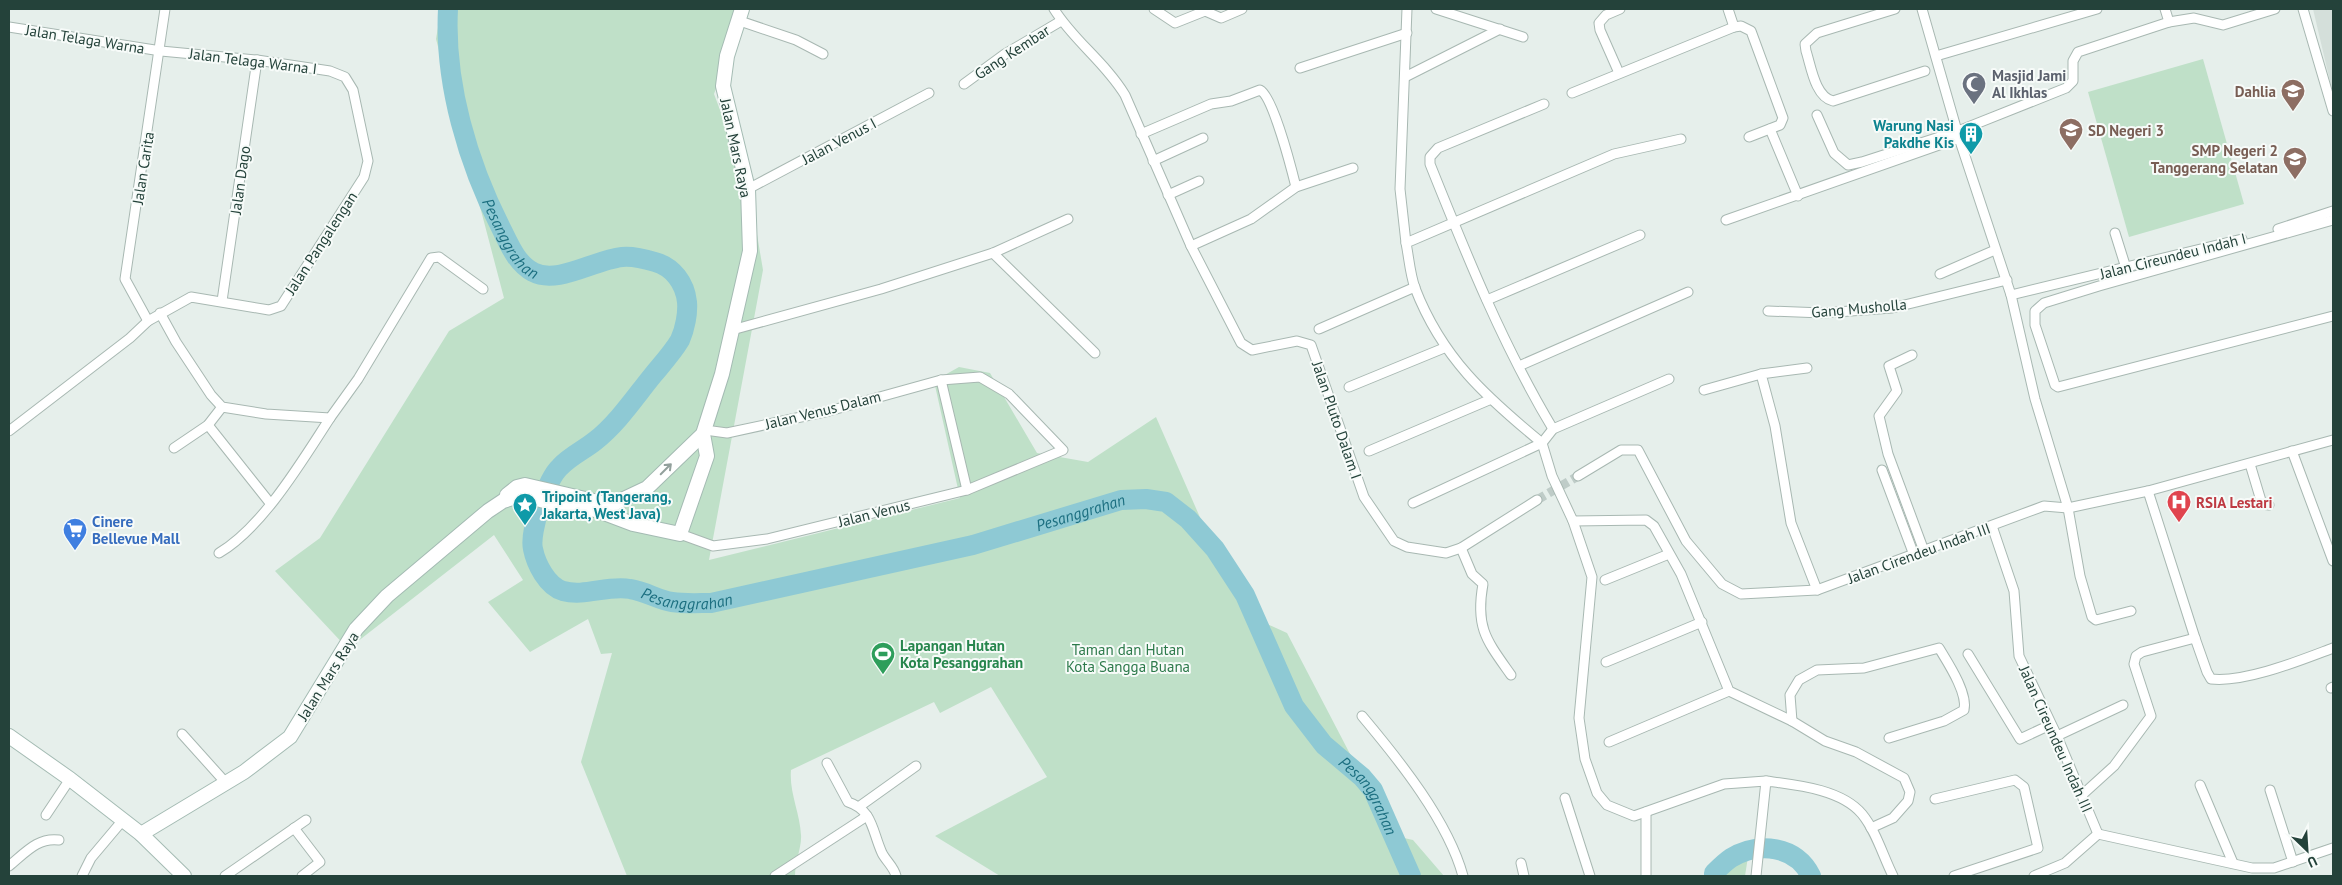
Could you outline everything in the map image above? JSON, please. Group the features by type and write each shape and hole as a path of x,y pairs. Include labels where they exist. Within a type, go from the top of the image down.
{"street":[{"name":"Jalan Carita","path":"148,321 125,280 161,51 165,9"},
{"name":"Jalan Pluto Dalam I","path":"1054,9 1061,21 1112,74 1125,95 1140,134 1191,246 1241,343 1252,350 1297,341 1311,345 1364,497 1394,541 1407,547 1446,553 1461,548 1537,500"},
{"path":"1154,9 1175,22 1205,12 1221,18 1242,9"},
{"path":"1406,9 1407,33 1400,189 1406,243 1415,287 1444,348 1489,400 1542,443 1552,476 1573,520 1592,577 1579,718 1585,759 1597,793 1607,805 1634,816 1724,784 1749,780 1766,781 1828,792 1861,813 1871,828 1892,876"},
{"path":"1436,9 1523,37"},
{"path":"1620,9 1606,15 1599,23 1620,74"},
{"path":"1728,9 1734,27"},
{"path":"1895,9 1884,10 1810,37 1805,44 1806,51 1820,93 1828,100 1833,101 1925,71"},
{"path":"1922,9 1958,135 1995,250 2007,280 2036,399 2068,508 2080,576 2092,617 2096,620 2131,611"},
{"path":"1936,56 2097,9"},
{"path":"2165,9 2169,22"},
{"path":"1726,220 1798,196 1958,135 2066,88 2073,81 2073,61 2078,52 2169,22 2194,18 2223,25 2245,13 2275,9"},
{"path":"2303,9 2333,111"},
{"path":"739,14 823,54"},
{"name":"Jalan Mars Raya","path":"147,830 226,783 290,737 356,630 387,596 488,511 503,501 523,490 565,500 633,524 680,534 707,456 704,432 722,374 750,250 748,189 723,86 727,56 739,14"},
{"name":"Gang Kembar","path":"964,84 1005,54 1061,21"},
{"name":"Jalan Telaga Warna","path":"9,26 161,51"},
{"path":"1572,93 1734,27 1747,28 1751,31 1783,118 1780,125 1750,137"},
{"path":"1405,77 1500,29"},
{"path":"1300,68 1407,33"},
{"name":"Jalan Telaga Warna I","path":"161,51 257,60 330,70 345,77"},
{"name":"Jalan Dago","path":"222,301 257,60"},
{"name":"Jalan Pangalengan","path":"9,431 130,338 148,321 191,297 269,310 281,306 364,177 368,161 353,90 345,77"},
{"path":"1140,134 1211,104 1231,101 1260,90 1266,93 1276,118 1296,187"},
{"name":"Jalan Venus I","path":"748,189 930,93"},
{"path":"1544,104 1432,152 1430,164 1450,224 1519,366 1553,429"},
{"path":"1817,115 1834,153 1848,165 1958,135"},
{"path":"1770,129 1798,196"},
{"path":"1153,161 1203,138"},
{"path":"1406,243 1614,154 1681,139"},
{"path":"1191,246 1251,219 1296,187 1353,168"},
{"path":"1168,195 1199,181"},
{"name":"Jalan Cireundeu Indah I","path":"2011,295 2254,236 2333,212"},
{"path":"732,330 872,292 993,254 1068,219"},
{"path":"2333,220 2044,303 2035,311 2035,325 2055,385 2058,387 2333,316"},
{"path":"2115,234 2126,268"},
{"path":"1487,300 1640,235"},
{"path":"1940,274 1995,250"},
{"path":"993,254 1095,352"},
{"path":"219,553 250,528 292,475 358,379 432,258 438,257 483,289"},
{"name":"Gang Musholla","path":"1768,311 1822,314 1892,308 2007,280"},
{"path":"1319,329 1415,287"},
{"path":"1519,366 1688,292"},
{"path":"160,314 181,350 222,407 330,418"},
{"path":"1349,387 1444,348"},
{"path":"1912,355 1889,366 1897,391 1878,416 1888,454 1924,551"},
{"path":"1704,390 1761,374 1807,368"},
{"path":"1761,374 1774,426 1791,523 1817,590"},
{"name":"Jalan Venus Dalam","path":"704,432 727,434 829,411 941,380 980,377 1009,394 1063,450"},
{"path":"1412,503 1542,443 1553,429 1669,379"},
{"path":"941,380 967,490"},
{"path":"1369,451 1489,400"},
{"path":"174,448 208,425 222,407"},
{"path":"208,425 270,503"},
{"name":"Jalan Mars Raya","path":"565,500 611,505 641,492 704,432"},
{"name":"Jalan Cirendeu Indah III","path":"1578,476 1621,450 1638,450 1686,540 1722,584 1741,594 1817,590 2044,506 2068,508 2148,491 2333,440"},
{"name":"Jalan Venus","path":"680,534 713,546 767,539 967,490 1063,450"},
{"path":"2292,451 2333,561"},
{"path":"2250,464 2262,504 2269,505"},
{"path":"1882,470 1914,555"},
{"path":"2148,491 2206,672 2211,679 2225,681 2288,664 2333,648"},
{"path":"1573,520 1646,520 1654,526 1681,574 1702,622 1728,691 1792,721 1824,742 1856,752 1904,778 1910,792 1908,802 1893,818 1871,828"},
{"name":"Jalan Cireundeu Indah III","path":"1992,526 2014,590 2019,656 2050,725 2057,736 2098,834"},
{"path":"1461,548 1472,574 1483,584 1479,606 1486,639 1511,675"},
{"path":"1605,580 1669,554"},
{"path":"1606,662 1702,622"},
{"path":"2082,795 2114,766 2150,716 2134,664 2136,656 2142,652 2195,638"},
{"path":"1792,721 1790,695 1799,680 1817,670 1864,668 1939,648 1954,673 1965,704 1964,710 1944,721 1889,738"},
{"path":"1968,654 2020,739 2050,725"},
{"path":"1609,742 1728,691"},
{"path":"2057,736 2123,705"},
{"path":"1362,716 1401,762 1439,823 1458,859 1463,876"},
{"path":"182,734 226,783"},
{"path":"9,736 70,778 123,820 147,830 159,852 184,876"},
{"path":"827,763 848,802 860,806 867,816 882,854 893,875"},
{"path":"860,806 916,766"},
{"path":"46,815 70,778"},
{"path":"1935,800 2015,780 2024,787 2038,848 1954,876"},
{"path":"1756,876 1761,810 1766,781"},
{"path":"2200,785 2233,864"},
{"path":"2270,790 2293,862"},
{"path":"1565,798 1590,876"},
{"path":"1646,812 1646,876"},
{"path":"775,876 867,816"},
{"path":"82,876 103,842 123,820"},
{"path":"225,876 306,820"},
{"path":"294,828 320,862 302,876"},
{"path":"2034,876 2065,863 2098,834 2252,868 2274,868 2333,848"},
{"path":"9,866 38,842 46,839 59,840"},
{"path":"1521,863 1524,876"}],"shaded area":[{"path":"2313,9 2333,9 2333,94"}],"green space":[{"name":"Taman dan Hutan Kota Sangga Buana","path":"441,9 745,9 714,94 749,187 763,270 709,560 960,498 934,381 959,367 990,373 1037,453 1088,462 1156,417 1213,547 1245,595 1256,619 1287,633 1361,775 1373,790 1395,836 1413,840 1444,876 1000,876 935,836 1047,777 991,687 940,713 934,702 791,770 801,835 795,876 627,876 581,762 612,653 601,654 588,619 530,652 488,602 523,580 494,535 348,649 275,571 320,538 449,331 504,298 436,39"},
{"path":"2203,59 2244,204 2129,237 2088,92"},
{"path":"1749,850 1745,876 1714,876 1714,873 1730,858"}],"waterway":[{"name":"Pesanggrahan","path":"448,9 448,37 454,94 469,151 490,205 514,253 522,264 533,272 553,276 611,259 622,257 643,259 661,264 673,272 681,282 686,295 687,311 685,326 680,340 674,349 626,410 595,441 564,463 550,482 536,519 532,541 533,549 543,574 552,584 563,591 571,592 580,593 621,588 636,590 672,602 711,603 973,545 1121,500 1146,499 1166,502 1188,519 1215,549 1245,595 1294,706 1324,745 1362,777 1373,790 1411,876"},
{"name":"Pesanggrahan","path":"1714,876 1714,873 1731,858 1753,849 1765,848 1776,849 1796,858 1811,876"}],"tunnel":[{"path":"1537,500 1578,476"}],"place":[{"name":"Masjid Jami Al Ikhlas","path":"1974,105"},
{"name":"Dahlia","path":"2293,112"},
{"name":"SD Negeri 3","path":"2071,151"},
{"name":"Warung Nasi Pakdhe Kis","path":"1971,155"},
{"name":"SMP Negeri 2 Tanggerang Selatan","path":"2295,180"},
{"name":"RSIA Lestari","path":"2179,523"},
{"name":"Tripoint (Tangerang, Jakarta, West Java)","path":"525,526"},
{"name":"Cinere Bellevue Mall","path":"75,551"},
{"name":"Lapangan Hutan Kota Pesanggrahan","path":"883,675"}]}
